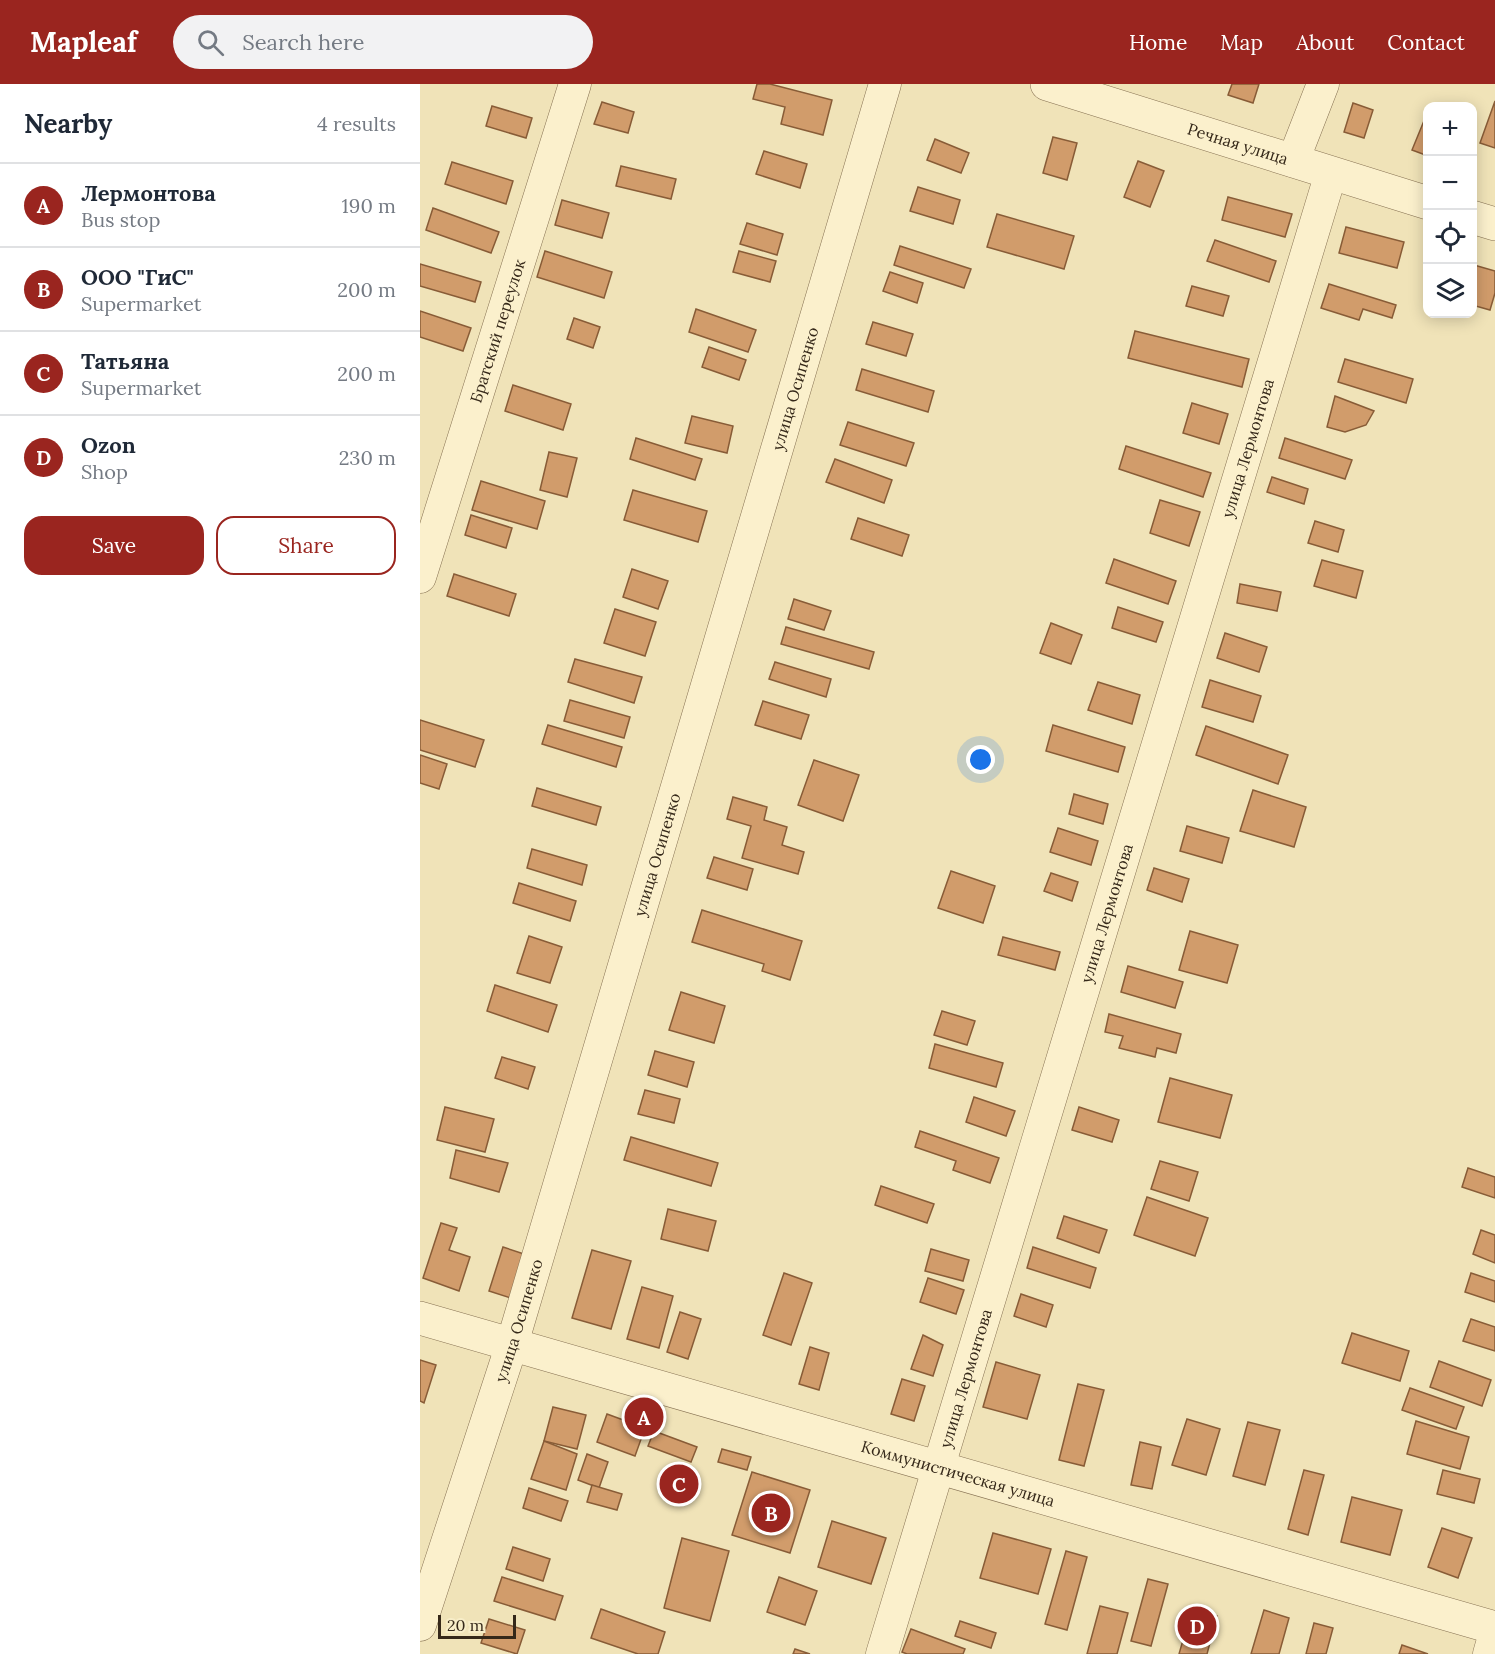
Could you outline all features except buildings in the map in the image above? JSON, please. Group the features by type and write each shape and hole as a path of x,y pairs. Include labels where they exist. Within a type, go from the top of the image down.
{"street":[{"name":"Братский переулок","path":"420,577 575,84"},
{"name":"улица Осипенко","path":"420,1624 512,1344 885,84"},
{"name":"Речная улица","path":"1047,84 1423,201"},
{"path":"1293,161 1323,84"},
{"name":"улица Лермонтова","path":"882,1654 1331,173"},
{"path":"1477,218 1495,224"},
{"name":"Коммунистическая улица","path":"420,1318 1495,1628"},
{"path":"1489,1654 1495,1633"}],"place":[{"name":"Лермонтова","path":"644,1417"},
{"name":"Татьяна","path":"679,1484"},
{"name":"ООО \"ГиС\"","path":"771,1513"},
{"name":"Ozon","path":"1197,1626"}]}
